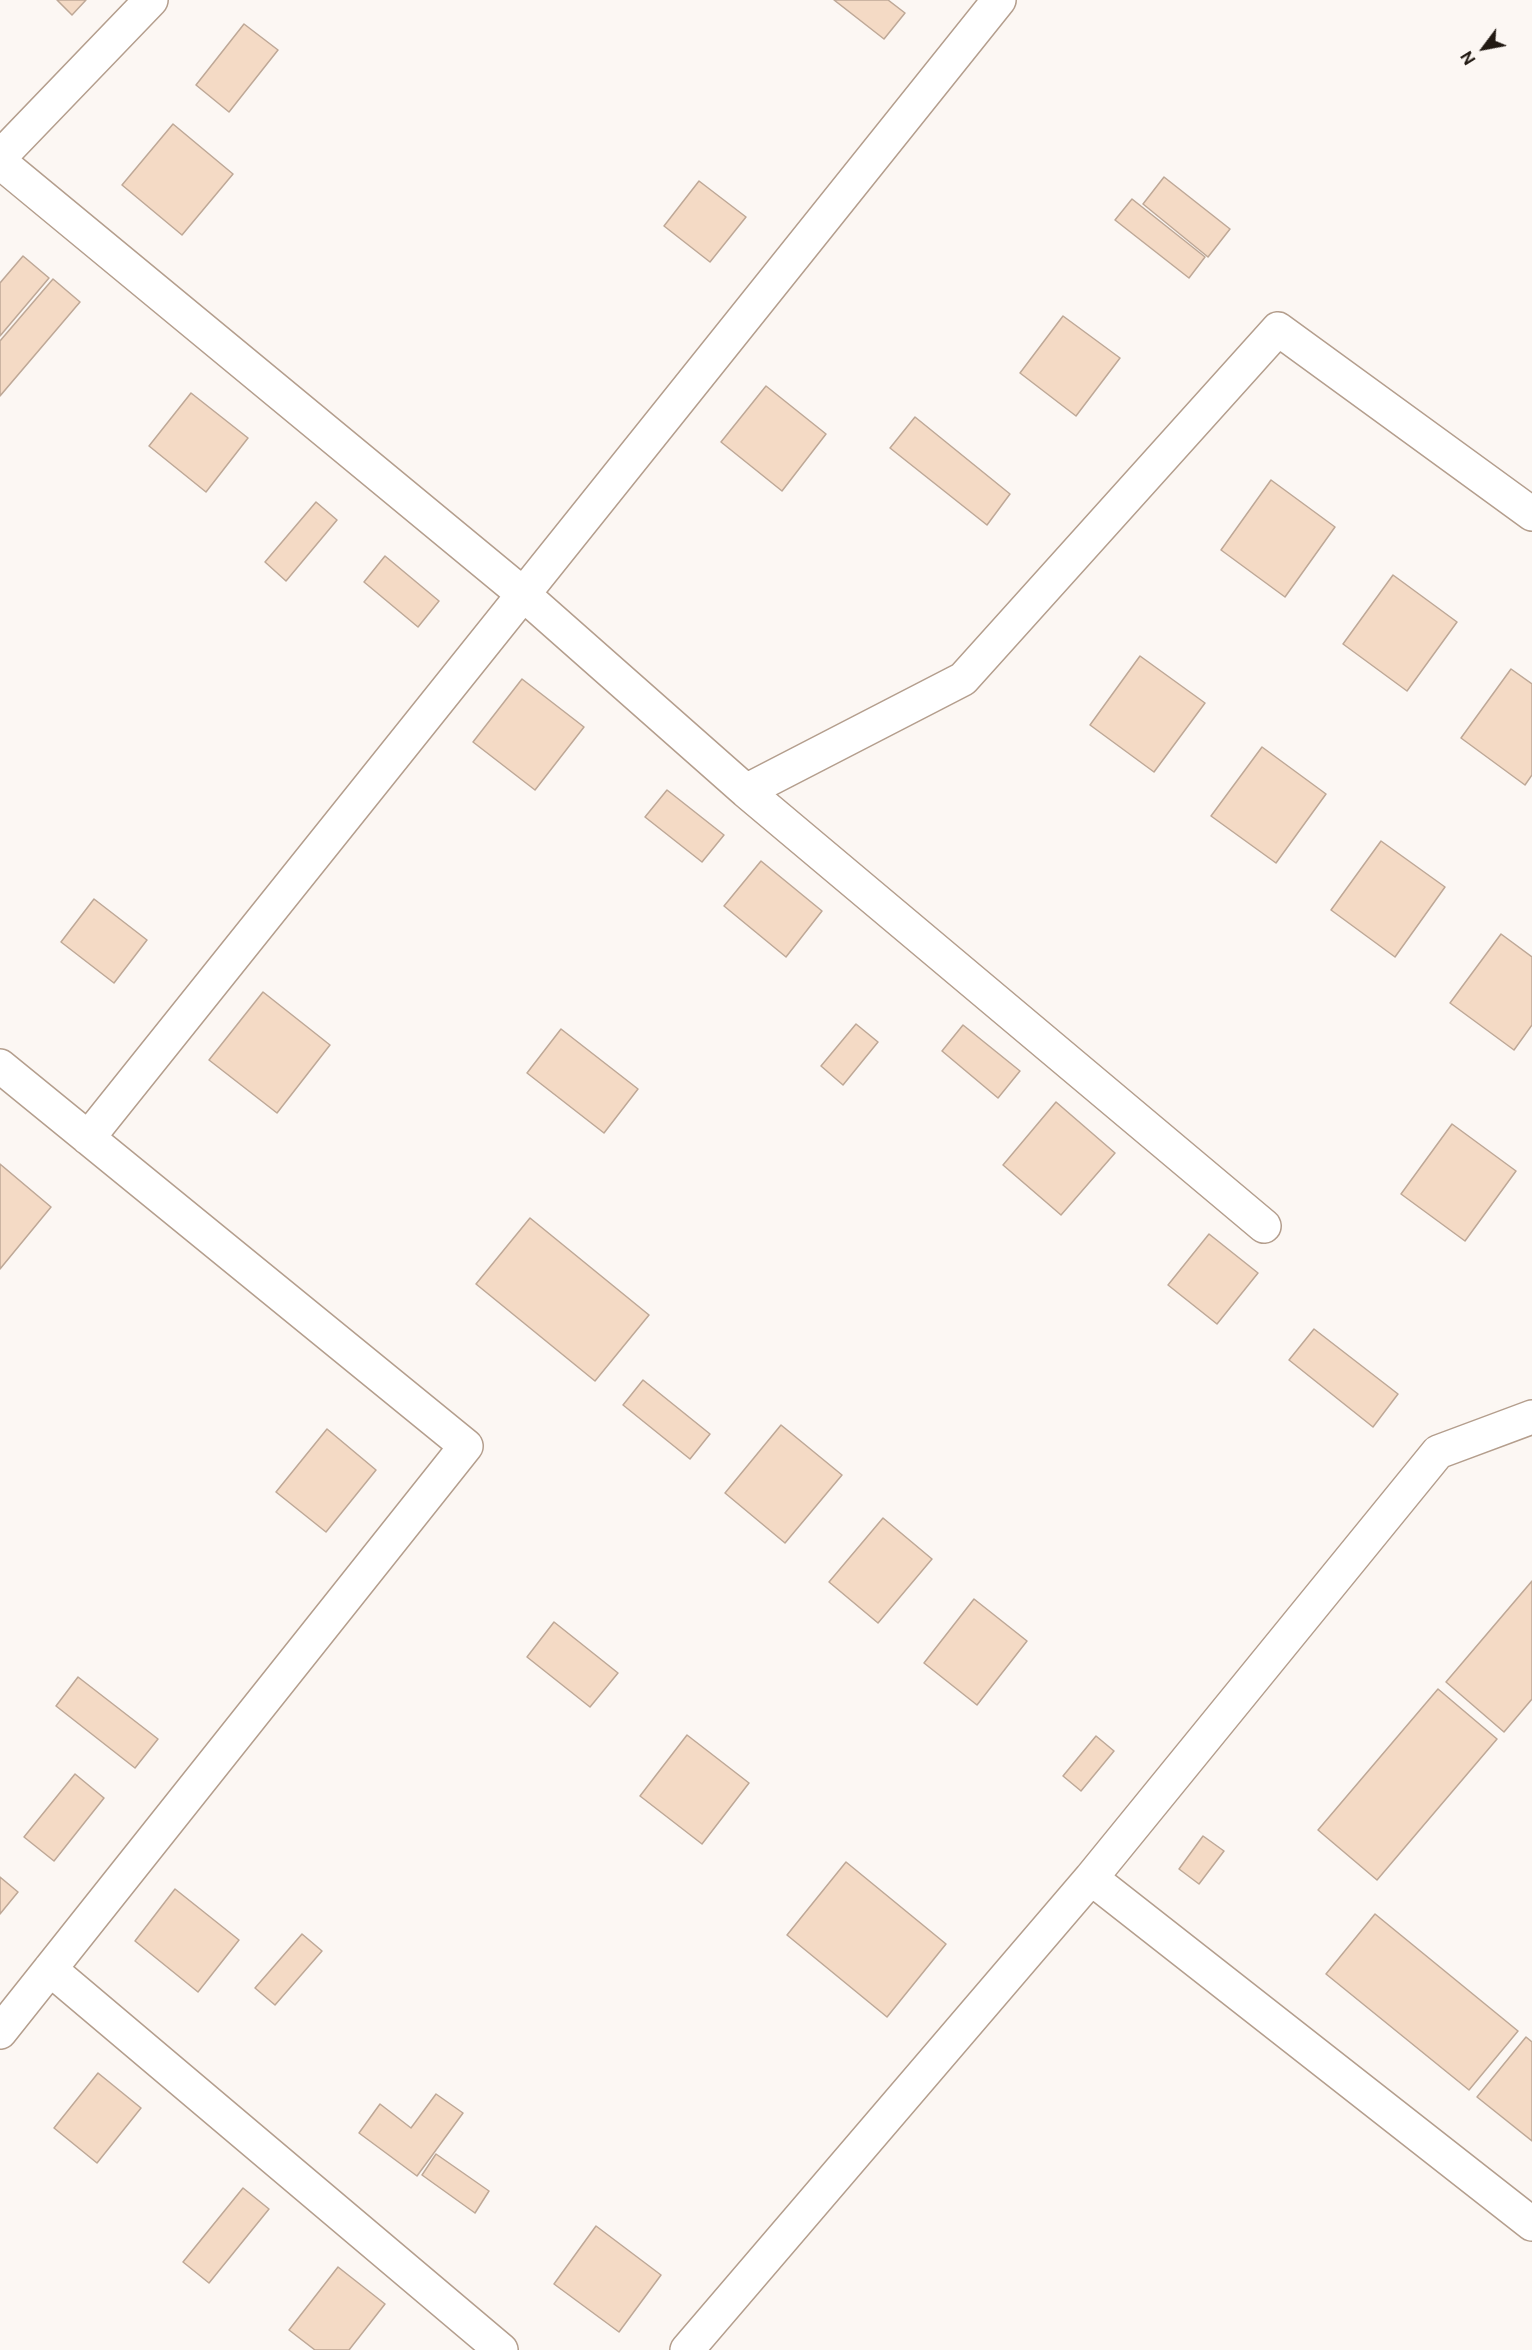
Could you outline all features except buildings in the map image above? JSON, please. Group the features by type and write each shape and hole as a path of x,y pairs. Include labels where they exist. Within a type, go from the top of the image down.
{"street":[{"path":"0,157 151,0"},
{"path":"88,1138 999,0"},
{"path":"0,162 523,594 746,791 1264,1226"},
{"path":"746,791 963,679 1278,329 1532,514"},
{"path":"0,1066 466,1446 0,2032"},
{"path":"687,2350 1091,1878 1438,1452 1532,1417"},
{"path":"1091,1878 1532,2224"},
{"path":"50,1969 501,2350"}]}
